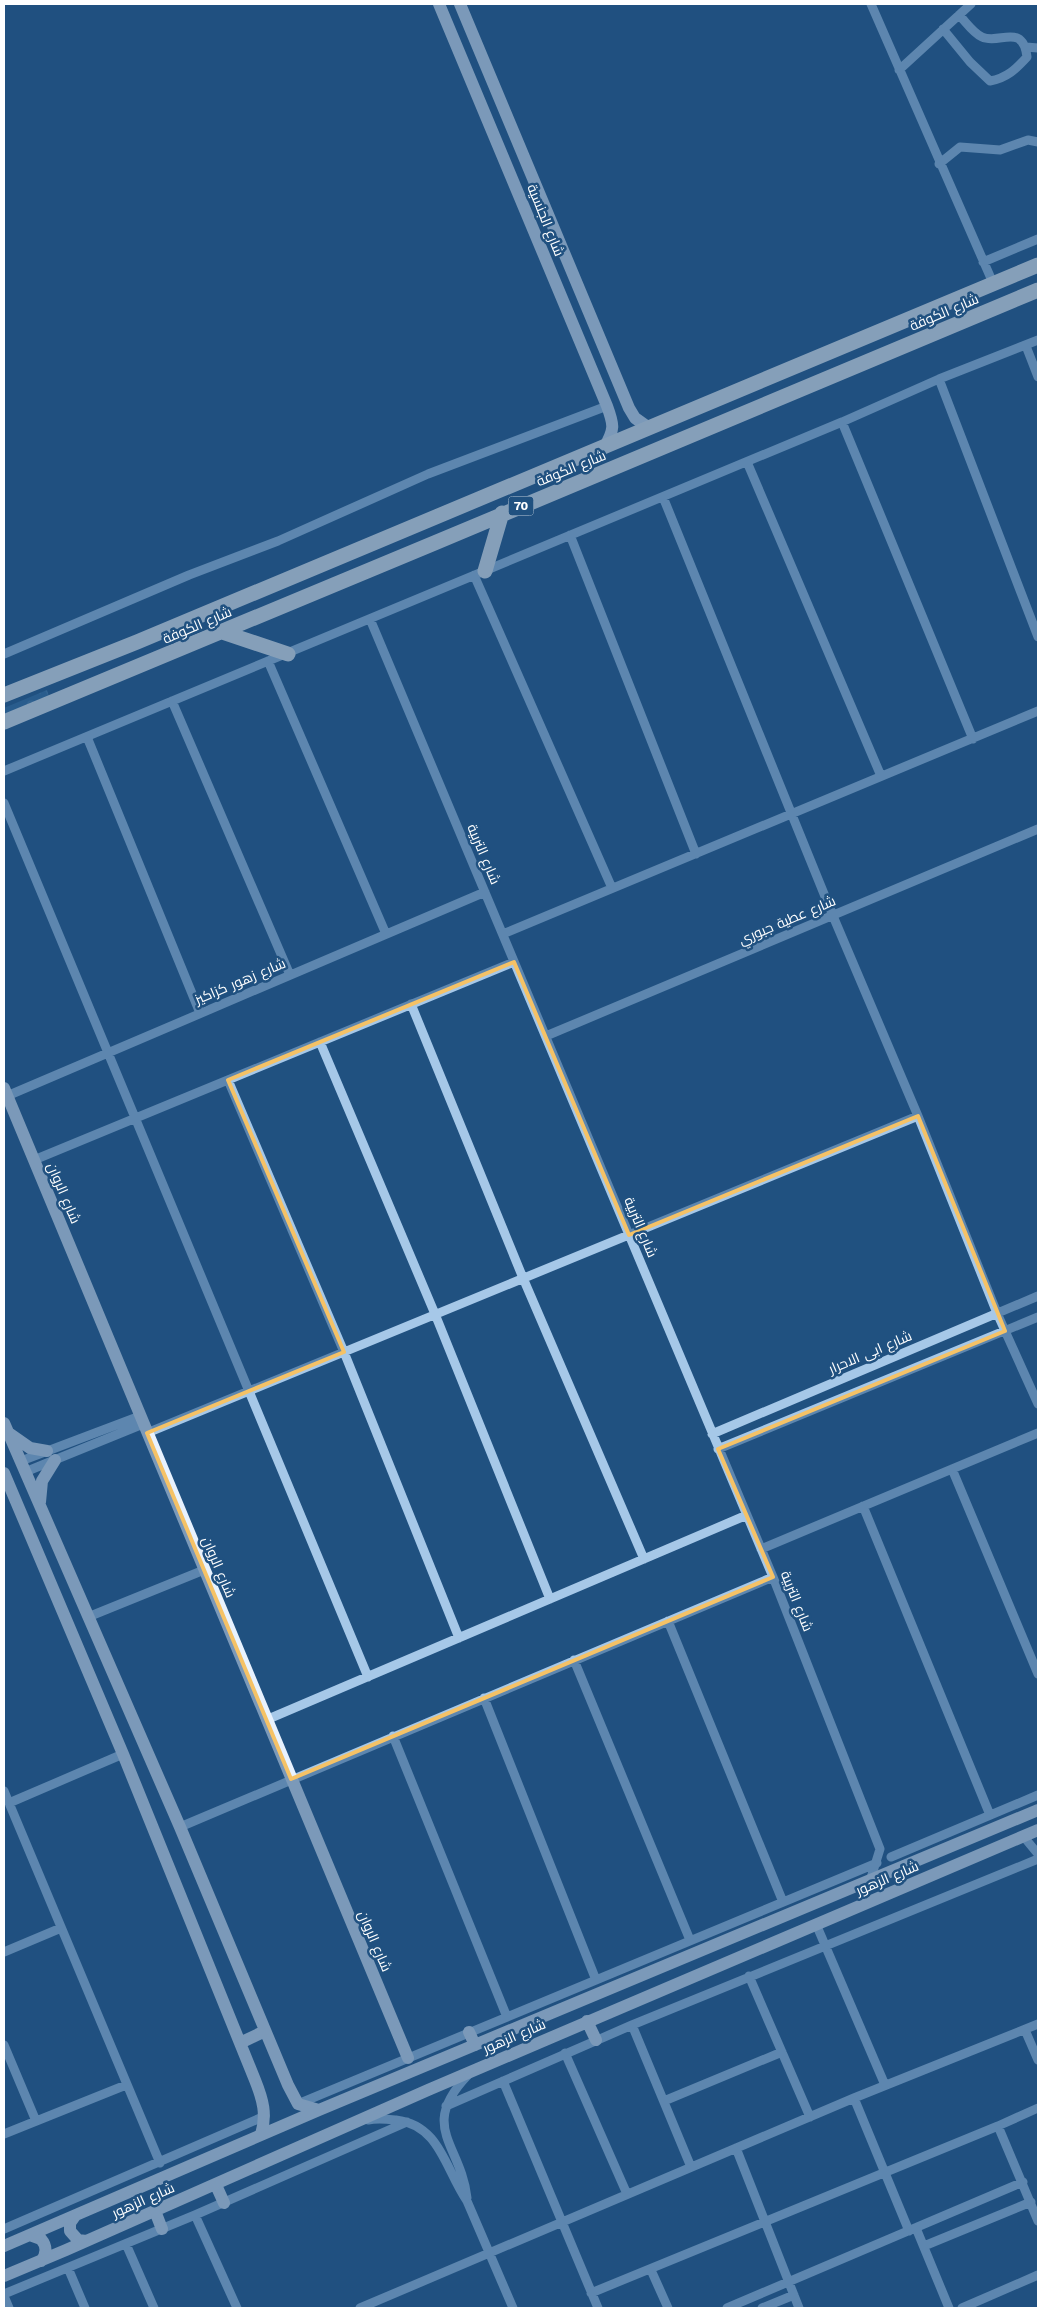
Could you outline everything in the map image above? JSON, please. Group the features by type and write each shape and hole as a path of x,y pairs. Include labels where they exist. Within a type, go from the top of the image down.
{"highway":[{"name":"شارع الكوفة","path":"4,695 137,642 604,448 1038,265"},
{"name":"شارع الكوفة","path":"4,722 1038,290"},
{"path":"652,427 654,442 658,445 669,445"},
{"path":"480,573 502,513"},
{"path":"222,632 288,654"}],"main road":[{"name":"شارع الجنسية","path":"439,4 613,422 613,433 604,448"},
{"name":"شارع الجنسية","path":"460,4 634,418 652,427"},
{"path":"558,287 569,287 576,279"},
{"path":"607,406 625,398"},
{"name":"شارع الروان","path":"5,1092 408,2058"},
{"path":"6,1428 14,1439 30,1448 51,1455 42,1481 41,1506"},
{"path":"6,1428 180,1827 288,2085 298,2104 319,2110"},
{"path":"5,1478 123,1754 240,2042 264,2104 265,2116 261,2135"},
{"path":"42,1562 61,1554"},
{"name":"شارع الزهور","path":"4,2246 319,2110 1038,1810"},
{"name":"شارع الزهور","path":"4,2276 155,2212 473,2070 1038,1830"},
{"path":"735,1937 736,1948 745,1954"},
{"path":"707,1949 715,1955 716,1966"},
{"path":"587,2021 596,2040"},
{"path":"240,2042 265,2031"},
{"path":"469,2032 475,2046"},
{"path":"216,2185 224,2203"},
{"path":"155,2212 162,2229"},
{"path":"75,2216 70,2227 72,2235 78,2240 86,2242"},
{"path":"30,2235 38,2236 46,2246 45,2254 41,2261"}],"street":[{"path":"871,4 992,284"},
{"path":"899,70 971,4"},
{"path":"943,29 970,62 990,81 1002,79 1015,70 1027,57 1026,47 1018,38 1008,35 991,38 980,37 959,15"},
{"path":"1026,47 1038,48"},
{"path":"939,164 960,147 1000,150 1028,140 1038,142"},
{"path":"983,262 1038,239"},
{"path":"4,771 748,462 939,379 1038,340"},
{"path":"1026,346 1038,377"},
{"path":"939,379 1038,637"},
{"path":"4,654 189,574 278,541 428,474 607,406"},
{"path":"842,422 972,738"},
{"path":"748,462 882,776"},
{"path":"663,497 833,916 918,1116 997,1313 1038,1404"},
{"path":"570,536 696,854"},
{"path":"480,573 612,888"},
{"name":"شارع التربية","path":"370,619 773,1577 880,1849"},
{"path":"268,661 386,934"},
{"path":"172,701 290,975"},
{"path":"503,934 1038,711"},
{"path":"87,736 200,1013"},
{"path":"4,803 368,1677"},
{"name":"شارع عطية جبوري","path":"546,1036 1038,829"},
{"name":"شارع زهور كزاكيز","path":"5,1092 200,1013 485,892"},
{"path":"34,1160 514,962"},
{"path":"411,1004 524,1278 644,1559"},
{"path":"320,1042 435,1314 550,1599"},
{"path":"228,1080 344,1352 459,1638"},
{"path":"23,1466 143,1424 248,1391 918,1116"},
{"name":"شارع ابی الاحرار","path":"712,1434 1038,1296"},
{"path":"718,1449 1038,1317"},
{"path":"761,1549 1038,1433"},
{"path":"952,1469 1038,1674"},
{"path":"863,1506 990,1816"},
{"path":"266,1720 747,1515"},
{"path":"88,1617 204,1570"},
{"path":"180,1827 773,1577"},
{"path":"668,1621 783,1902"},
{"path":"574,1660 690,1940"},
{"path":"484,1698 596,1980"},
{"path":"393,1736 507,2017"},
{"path":"9,1803 123,1754"},
{"path":"4,1791 160,2163"},
{"path":"891,1856 1038,1795"},
{"path":"1024,1836 1038,1854"},
{"path":"870,1880 880,1849 902,1861 916,1861"},
{"path":"446,2106 565,2053 749,1976 1038,1859"},
{"path":"298,2104 877,1862"},
{"path":"816,1924 885,2085"},
{"path":"4,1952 61,1928"},
{"path":"749,1976 810,2117"},
{"path":"360,2308 885,2085 1038,2024"},
{"path":"632,2025 691,2167"},
{"path":"1025,2030 1038,2060"},
{"path":"4,2045 36,2121"},
{"path":"664,2101 782,2052"},
{"path":"565,2053 628,2194"},
{"path":"467,2201 462,2175 445,2132 446,2106 456,2087 473,2070"},
{"path":"503,2081 598,2308"},
{"path":"4,2134 126,2084"},
{"path":"854,2098 885,2172 913,2230 924,2246 949,2308"},
{"path":"591,2293 652,2270 1038,2108"},
{"path":"4,2229 265,2116"},
{"path":"358,2122 385,2118 407,2122 423,2130 436,2142 467,2201 512,2308"},
{"path":"9,2308 4,2295 224,2203 407,2122"},
{"path":"998,2126 1038,2221"},
{"path":"736,2148 799,2308"},
{"path":"727,2308 1023,2182"},
{"path":"924,2246 1031,2202"},
{"path":"195,2215 236,2308"},
{"path":"126,2244 154,2308"},
{"path":"68,2268 85,2308"},
{"path":"652,2270 668,2308"},
{"path":"962,2308 1038,2275"},
{"path":"762,2308 794,2295"}],"highlighted area":[{"path":"514,962 629,1235 918,1116 1005,1331 718,1449 773,1577 291,1779 147,1433 344,1352 228,1080"}],"green space":[{"path":"47,690 50,699 4,721 4,708"}]}
